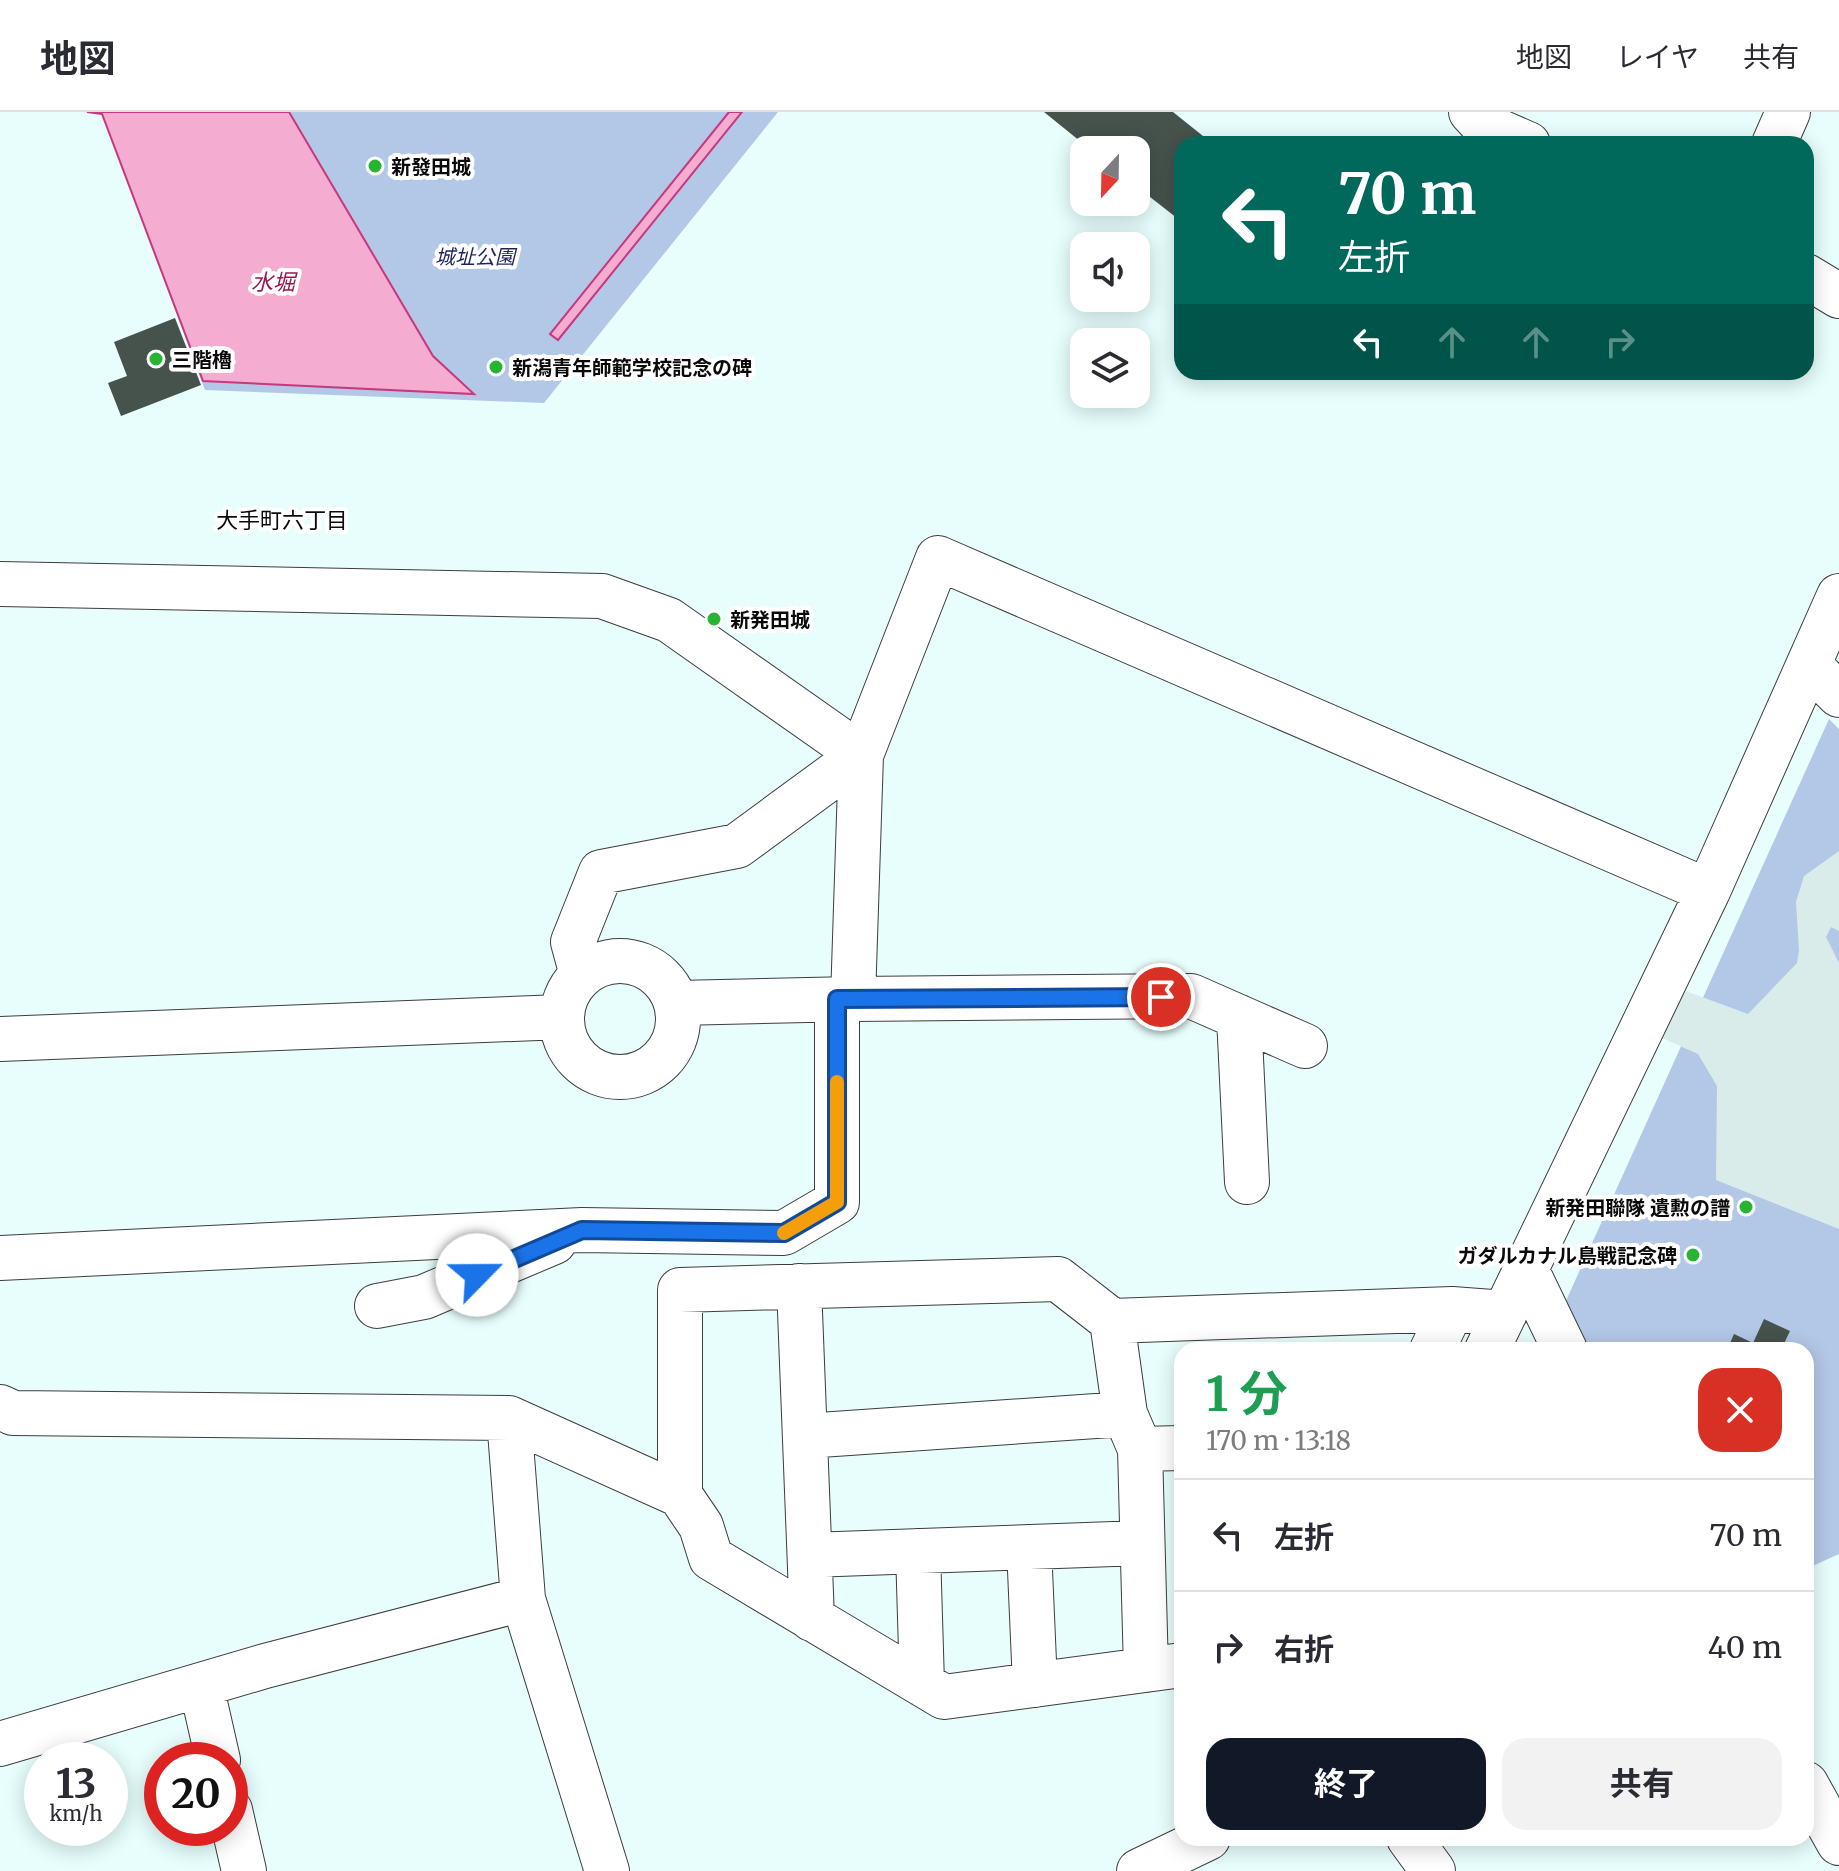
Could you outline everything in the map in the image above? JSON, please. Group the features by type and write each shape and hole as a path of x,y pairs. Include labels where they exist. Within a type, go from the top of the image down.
{"street":[{"path":"1471,112 1482,124 1510,136"},
{"path":"1778,136 1788,112"},
{"path":"1814,281 1839,296"},
{"path":"0,1258 582,1230 784,1233 837,1202 845,999 861,755 938,558 1708,891"},
{"path":"0,584 602,596 669,620 861,755"},
{"path":"1112,1321 1452,1309 1496,1332 1708,891 1824,680 1839,596"},
{"path":"582,975 573,942 601,872 737,846 861,755"},
{"path":"610,962 643,966 658,975 677,1003 676,1037 668,1052 650,1069 626,1077 609,1076 580,1061 569,1047 562,1017 572,987 582,975 610,962"},
{"path":"677,1003 1191,996 1305,1046"},
{"path":"0,1039 562,1017"},
{"path":"1239,1017 1247,1182"},
{"path":"377,1306 424,1297 582,1230"},
{"path":"1526,1269 1561,1342"},
{"path":"0,1407 13,1413 509,1418 680,1495 701,1526 711,1558 944,1697 1164,1667 1142,1543 1149,1437 1112,1321 1058,1279 680,1290 680,1495"},
{"path":"799,1286 812,1619"},
{"path":"1436,1342 1452,1309"},
{"path":"509,1418 523,1599 607,1871"},
{"path":"805,1436 1149,1437"},
{"path":"810,1555 1142,1543"},
{"path":"1029,1547 1035,1685"},
{"path":"918,1551 922,1684"},
{"path":"0,1744 201,1685 523,1599"},
{"path":"201,1685 214,1742"},
{"path":"1814,1798 1839,1843"},
{"path":"238,1846 244,1871"},
{"path":"1139,1871 1191,1846"}],"green space":[{"name":"城址公園","path":"83,112 778,112 544,403 205,390 102,114"},
{"path":"1829,719 1839,729 1839,1554 1814,1565 1814,1342 1575,1342 1560,1314"}],"shaded area":[{"path":"1839,851 1839,931 1831,927 1826,937 1839,963 1839,1229 1716,1180 1717,1086 1698,1054 1642,1029 1664,983 1748,1014 1797,963 1796,902 1804,876"}],"water":[{"name":"水堀","path":"87,112 289,112 433,356 474,394 203,381 102,114"},
{"path":"729,112 742,112 558,340 550,334"}],"building":[{"path":"1044,112 1173,112 1203,136 1174,136 1174,216 1150,197 1150,136 1074,136"},
{"name":"三階櫓","path":"175,318 201,385 121,416 108,383 127,376 114,342"},
{"path":"1764,1319 1790,1331 1785,1342 1753,1342"},
{"path":"1734,1334 1751,1342 1730,1342"}],"slow traffic":[{"path":"784,1233 837,1202 837,1082"}],"place":[{"name":"新發田城","path":"375,166"},
{"name":"三階櫓","path":"156,359"},
{"name":"新潟青年師範学校記念の碑","path":"496,367"},
{"name":"新発田城","path":"714,619"},
{"name":"新発田聯隊 遺勲の譜","path":"1746,1207"},
{"name":"ガダルカナル島戦記念碑","path":"1693,1255"}],"district":[{"name":"大手町六丁目","path":"282,520"}],"route":[{"path":"477,1275 582,1230 784,1233 837,1202 837,999 1161,997"}]}
